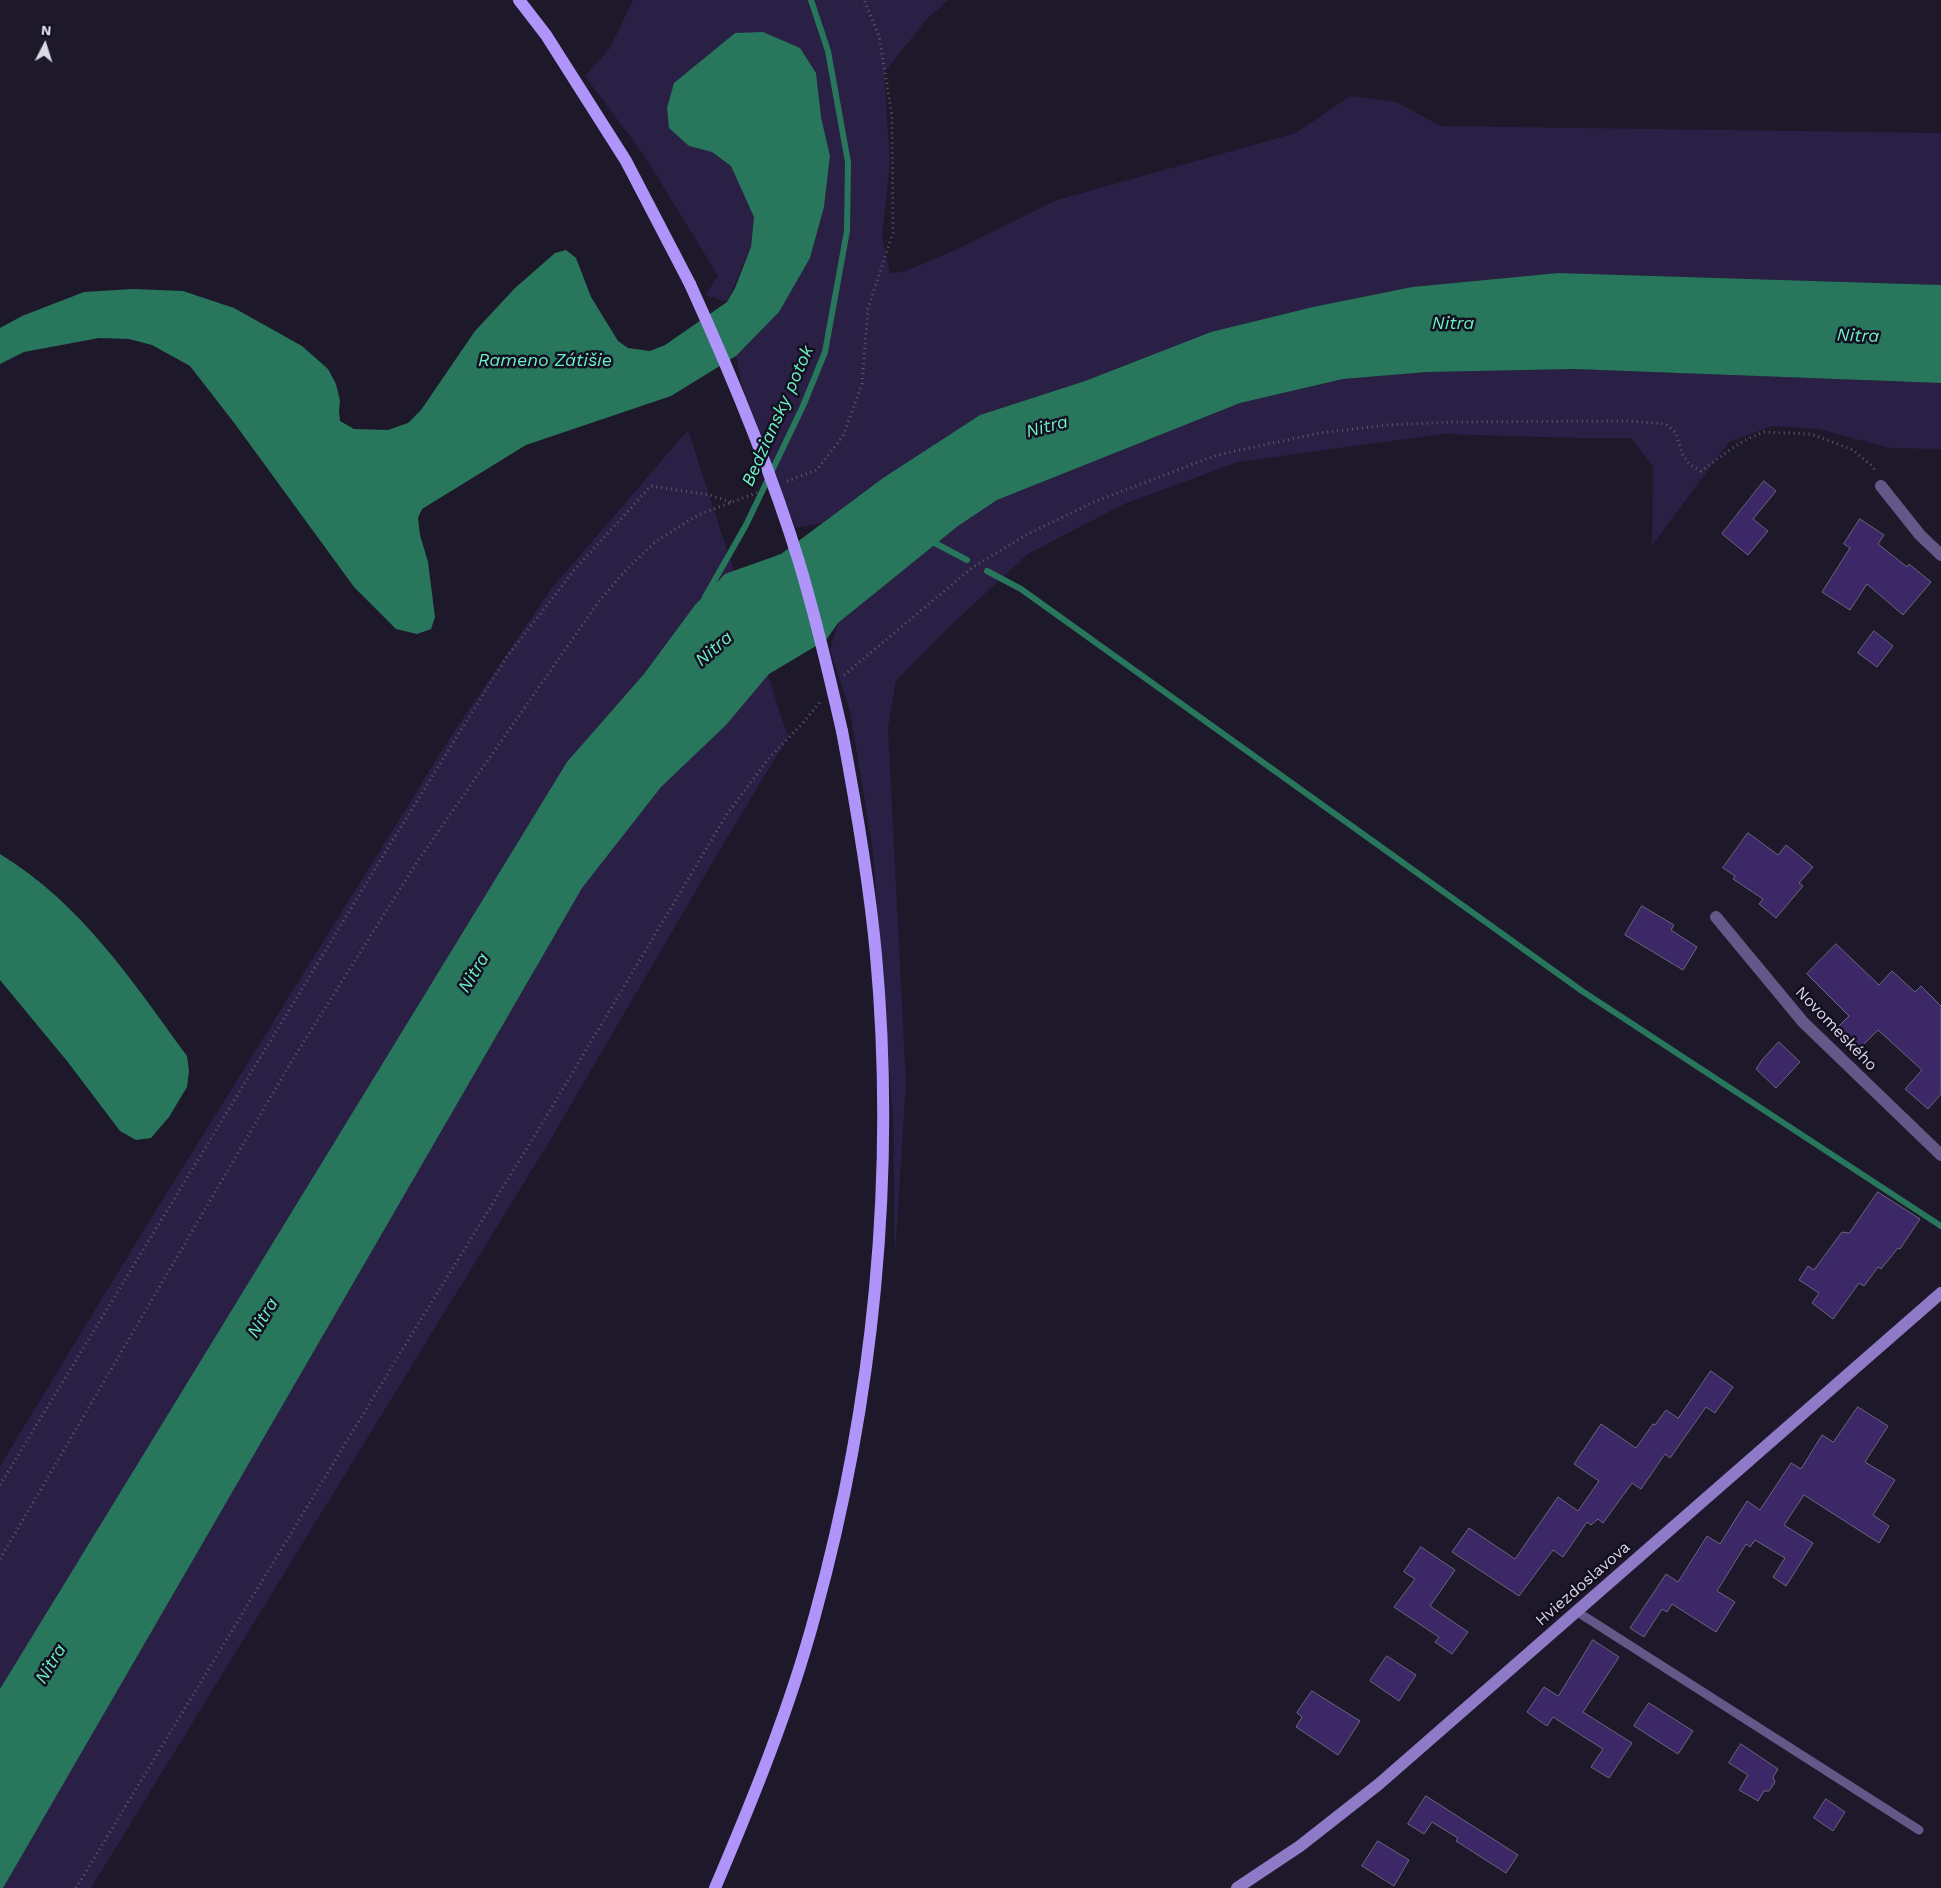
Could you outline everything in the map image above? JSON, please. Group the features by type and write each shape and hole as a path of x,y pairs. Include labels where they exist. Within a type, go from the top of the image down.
{"main road":[{"path":"519,0 546,35 626,161 690,284 734,383 782,510 816,622 842,731 860,830 875,946 882,1076 881,1208 873,1316 857,1426 837,1525 815,1615 773,1746 715,1888"}],"street":[{"path":"1881,486 1920,535 1941,555"},
{"name":"Novomeského","path":"1716,917 1803,1022 1941,1155"},
{"name":"Hviezdoslavova","path":"1237,1888 1300,1846 1379,1784 1941,1294"}],"lane":[{"path":"1576,1612 1919,1830"}],"path":[{"path":"781,484 817,470 842,436 862,384 868,308 893,234 892,116 879,36 864,0"},
{"path":"0,1485 389,846 506,658 576,568 651,486 709,495 731,502"},
{"path":"0,1559 293,1059 419,859 597,604 623,573 655,542 698,515 762,490"}],"shaded area":[{"path":"633,0 948,0 925,21 884,73 890,160 882,237 890,273 903,272 955,250 1057,200 1296,133 1350,96 1396,102 1441,126 1941,133 1941,285 1558,273 1412,287 1315,307 1211,332 1085,381 980,415 883,478 822,523 796,528 774,475 769,454 742,386 736,356 776,315 810,258 824,207 830,156 821,117 735,33 674,83 689,146 712,152 732,166 754,217 751,247 727,302 705,295 718,276 644,155 585,76 610,48"},
{"path":"1574,369 1941,383 1941,449 1890,448 1818,429 1773,426 1729,442 1652,545 1653,466 1631,438 1442,434 1238,462 1124,504 1028,554 949,627 896,681 888,727 906,1083 895,1258 893,1121 873,852 850,711 830,650 838,623 958,526 997,500 1240,403 1343,379 1427,372"},
{"path":"688,430 788,737 549,1142 91,1888 0,1888 0,1466 137,1241 453,733 551,589"}],"water":[{"name":"Rameno Zátišie","path":"763,32 800,48 816,73 821,117 830,156 824,207 810,258 779,312 736,356 671,396 526,445 422,509 418,518 420,535 428,562 435,617 431,629 417,634 396,629 354,587 235,424 190,366 152,345 129,339 99,338 24,352 0,364 0,328 22,316 84,292 133,289 183,291 234,308 302,346 328,369 336,384 340,401 340,421 354,429 388,430 408,423 421,410 475,331 515,288 555,253 566,250 576,258 591,297 618,341 628,348 650,351 665,345 727,302 735,288 751,247 754,217 731,166 712,152 689,146 669,128 667,108 674,83 735,33"},
{"name":"Nitra","path":"1558,273 1941,285 1941,383 1574,369 1427,372 1343,379 1240,403 997,500 958,526 838,623 826,640 769,674 726,725 661,787 582,888 3,1888 0,1888 0,1689 567,762 644,674 695,605 725,574 781,554 883,478 980,415 1085,381 1211,332 1313,307 1412,287"},
{"path":"0,854 56,896 81,920 125,972 187,1056 189,1071 187,1087 169,1117 151,1138 136,1140 120,1131 67,1061 0,980"}],"building":[{"path":"1764,481 1776,491 1753,519 1768,531 1748,555 1722,534"},
{"path":"1860,519 1884,535 1878,544 1907,567 1909,564 1931,582 1903,615 1867,584 1850,610 1822,592 1850,548 1844,544"},
{"path":"1874,631 1893,646 1877,667 1858,653"},
{"path":"1748,833 1778,855 1786,845 1813,867 1799,883 1803,886 1776,918 1759,904 1763,899 1733,879 1735,876 1723,868"},
{"path":"1642,906 1674,925 1671,930 1697,947 1683,970 1625,935"},
{"path":"1836,944 1879,985 1892,971 1915,992 1921,986 1941,1006 1941,1094 1928,1109 1905,1089 1922,1070 1878,1030 1860,1048 1839,1026 1849,1016 1807,974"},
{"path":"1779,1042 1800,1062 1776,1088 1756,1069"},
{"path":"1878,1192 1920,1219 1900,1249 1898,1248 1881,1269 1878,1267 1864,1286 1859,1283 1833,1319 1812,1303 1819,1293 1799,1280 1808,1266 1814,1270 1842,1232 1849,1233"},
{"path":"1711,1371 1733,1387 1715,1413 1706,1407 1670,1458 1665,1454 1641,1489 1632,1483 1603,1523 1598,1519 1591,1525 1587,1522 1563,1557 1553,1550 1519,1596 1452,1552 1469,1528 1515,1559 1558,1497 1578,1511 1599,1481 1574,1464 1601,1424 1636,1448 1653,1424 1655,1425 1666,1410 1678,1418"},
{"path":"1858,1407 1888,1426 1865,1462 1895,1480 1873,1515 1889,1526 1879,1543 1804,1495 1784,1525 1813,1543 1786,1586 1773,1577 1785,1558 1755,1540 1750,1547 1746,1544 1717,1591 1735,1602 1716,1632 1672,1604 1667,1612 1662,1609 1644,1637 1630,1628 1666,1574 1678,1582 1707,1536 1720,1544 1747,1501 1760,1510 1791,1463 1801,1469 1822,1435 1833,1442"},
{"path":"1421,1547 1455,1570 1430,1606 1468,1632 1452,1654 1435,1642 1439,1637 1394,1607 1415,1579 1404,1572"},
{"path":"1593,1640 1619,1657 1583,1712 1632,1743 1609,1778 1591,1767 1603,1749 1553,1717 1547,1726 1527,1712 1544,1687 1558,1696"},
{"path":"1387,1656 1416,1675 1399,1701 1370,1681"},
{"path":"1312,1691 1360,1721 1338,1755 1296,1727 1302,1717 1297,1713"},
{"path":"1649,1703 1693,1731 1678,1754 1634,1726"},
{"path":"1741,1744 1778,1769 1773,1777 1775,1782 1769,1791 1764,1791 1758,1801 1739,1790 1748,1775 1729,1763"},
{"path":"1426,1796 1518,1855 1506,1873 1456,1841 1458,1838 1432,1822 1424,1834 1408,1824"},
{"path":"1826,1799 1845,1812 1833,1831 1814,1818"},
{"path":"1378,1841 1409,1860 1394,1886 1362,1866"}],"waterway":[{"name":"Bedziansky potok","path":"705,597 746,525 803,406 825,352 847,231 848,162 828,51 811,0"},
{"path":"931,541 967,560"},
{"path":"987,571 1021,589 1582,991 1941,1226"}]}
